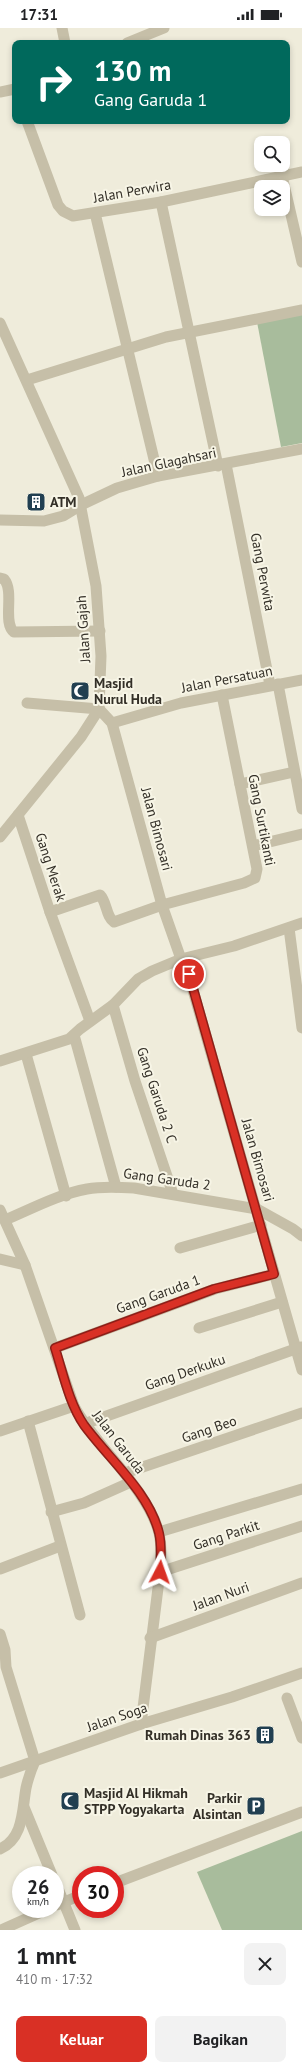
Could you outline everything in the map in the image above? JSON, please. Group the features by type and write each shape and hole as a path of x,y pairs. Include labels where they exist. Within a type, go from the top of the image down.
{"street":[{"path":"62,28 64,40"},
{"path":"142,40 152,38 164,28"},
{"path":"0,92 12,90"},
{"name":"Jalan Perwira","path":"28,124 58,205 63,211 73,216 161,202 302,172"},
{"path":"282,176 302,262"},
{"name":"Gang Perwita","path":"161,202 302,809"},
{"path":"95,213 126,348 158,476"},
{"path":"27,380 126,348 190,332 302,310"},
{"name":"Jalan Gajah","path":"0,323 76,487 81,505 96,586 102,656 99,709 81,737 0,837"},
{"name":"Jalan Glagahsari","path":"0,520 44,521 63,516 81,505 117,488 158,476 302,449"},
{"path":"0,578 4,579 9,586 9,625 12,631 100,631"},
{"name":"Jalan Persatuan","path":"112,723 181,703 302,680"},
{"name":"Gang Surtikanti","path":"162,905 244,883 255,878 258,873 222,695"},
{"path":"27,703 99,709"},
{"name":"Jalan Bimosari","path":"99,709 112,723 162,905 183,959 257,1209 282,1302 299,1348 302,1370"},
{"path":"240,784 294,772"},
{"name":"Gang Merak","path":"18,815 50,912 100,895 104,901 111,920 114,922 162,905"},
{"path":"253,846 302,834"},
{"path":"50,912 90,1021"},
{"path":"0,1061 64,1042 113,1005 138,979 152,970 183,959 234,946 302,923"},
{"path":"289,928 302,1028"},
{"name":"Gang Garuda 2 C","path":"113,1005 135,1081 173,1194"},
{"path":"74,1035 116,1187"},
{"path":"26,1054 66,1196"},
{"name":"Gang Garuda 2","path":"5,1220 87,1189 116,1187 173,1194 257,1209 293,1229 302,1236"},
{"name":"Jalan Garuda","path":"0,1210 25,1265 74,1406 84,1424 128,1478 152,1515 159,1532 162,1551 150,1638 141,1724"},
{"path":"180,1248 261,1225"},
{"path":"0,1259 25,1265"},
{"name":"Gang Garuda 1","path":"55,1348 214,1289 274,1274"},
{"path":"198,1328 282,1302"},
{"name":"Gang Derkuku","path":"84,1424 299,1348"},
{"path":"0,1431 74,1406"},
{"name":"Gang Beo","path":"51,1512 84,1503 128,1478 302,1413"},
{"path":"28,1422 60,1546 80,1615"},
{"path":"159,1532 302,1489"},
{"name":"Gang Parkit","path":"160,1572 302,1526"},
{"path":"0,1569 60,1546"},
{"name":"Jalan Nuri","path":"150,1638 302,1583"},
{"path":"0,1634 5,1650 6,1667 35,1761 30,1774 22,1822 16,1834 5,1847 0,1849"},
{"name":"Jalan Soga","path":"0,1773 141,1724 232,1697 302,1673"},
{"path":"287,1698 302,1738"},
{"path":"24,1807 48,1866"},
{"path":"124,1880 302,1812"},
{"path":"64,1912 75,1930"},
{"path":"1,1930 28,1918"}],"green space":[{"path":"302,313 302,443 281,447 257,322"},
{"path":"302,1831 302,1930 222,1930 197,1872"}],"place":[{"name":"ATM","path":"36,502"},
{"name":"Masjid Nurul Huda","path":"80,691"},
{"name":"Rumah Dinas 363","path":"265,1735"},
{"name":"Masjid Al Hikmah STPP Yogyakarta","path":"70,1801"},
{"name":"Parkir Alsintan","path":"256,1806"}],"route":[{"path":"160,1572 162,1551 159,1532 152,1515 125,1474 84,1424 74,1406 55,1348 214,1289 274,1274 257,1209 189,974"}]}
